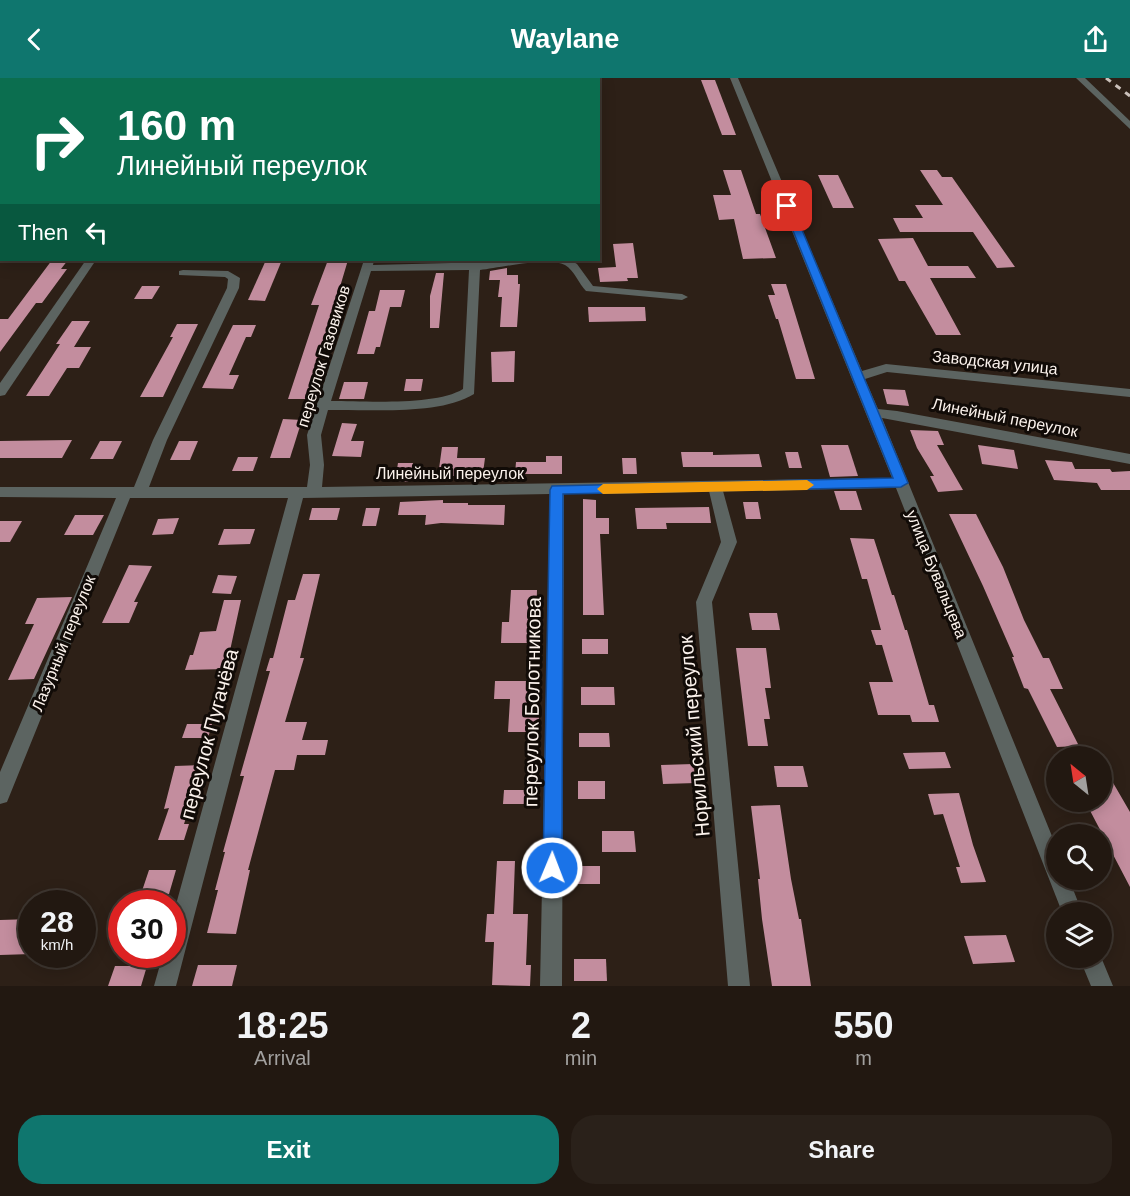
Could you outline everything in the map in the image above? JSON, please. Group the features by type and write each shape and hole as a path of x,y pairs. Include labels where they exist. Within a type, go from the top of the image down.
{"street":[{"name":"улица Бувальцева","path":"734,78 873,413 1046,846"},
{"path":"1080,78 1130,126"},
{"path":"0,392 90,261"},
{"name":"переулок Газовиков","path":"306,492 317,465 315,435 322,406 368,264 475,267 541,261"},
{"name":"переулок Газовиков","path":"560,261 568,262 577,269 581,282 590,289 682,297"},
{"path":"322,406 414,404 456,399 469,391 475,267"},
{"name":"Лазурный переулок","path":"0,795 133,491 233,288 234,278 228,274 183,273"},
{"name":"Заводская улица","path":"858,377 886,368 1130,393"},
{"name":"Линейный переулок","path":"873,413 897,415 1130,459"},
{"name":"Линейный переулок","path":"0,492 557,490 901,483"},
{"name":"Норильский переулок","path":"715,488 729,542 704,602 739,986"},
{"name":"переулок Болотникова","path":"551,986 557,490"},
{"name":"переулок Пугачёва","path":"165,986 306,492"},
{"path":"1095,968 1102,986"}],"building":[{"path":"701,80 715,80 736,135 722,135"},
{"path":"723,170 741,170 756,214 760,214 776,258 743,259 734,219 719,220 713,195 731,195"},
{"path":"920,170 937,170 942,177 952,177 1015,267 997,268 973,232 900,232 893,218 923,218 915,205 943,205"},
{"path":"818,175 838,175 854,208 833,208"},
{"path":"913,238 928,266 968,266 976,278 930,278 961,335 936,335 905,281 899,281 878,239"},
{"path":"633,243 638,278 627,278 628,281 600,282 598,268 616,267 613,244"},
{"path":"51,261 67,261 61,269 67,269 42,303 36,303 0,352 0,319 8,319"},
{"path":"266,261 282,261 265,301 248,300"},
{"path":"328,261 348,261 322,347 325,347 307,399 288,399 319,305 311,305"},
{"path":"507,268 507,275 518,275 518,284 520,284 517,327 500,327 502,297 498,297 500,280 489,280 490,271"},
{"path":"436,273 444,273 439,328 430,328 430,296"},
{"path":"771,284 786,284 815,379 796,379 778,319 776,319 768,295 775,295"},
{"path":"142,286 160,286 152,299 134,299"},
{"path":"380,290 405,290 401,307 390,307 380,347 376,347 374,354 357,354 369,311 375,311"},
{"path":"588,307 645,307 646,321 589,322"},
{"path":"72,321 90,321 74,347 91,347 79,368 67,368 49,396 26,396 60,344 56,344"},
{"path":"177,324 198,324 163,397 140,397 173,337 170,337"},
{"path":"233,325 256,325 251,337 246,337 229,375 239,375 233,389 202,388"},
{"path":"515,351 514,382 492,382 491,352"},
{"path":"406,379 423,379 421,391 404,391"},
{"path":"344,382 368,382 364,399 339,399"},
{"path":"883,389 905,390 909,406 887,404"},
{"path":"283,419 302,420 290,458 270,458"},
{"path":"342,423 357,424 351,441 364,441 361,457 332,456"},
{"path":"910,430 938,431 944,445 937,445 963,490 938,492 930,476 934,476 917,448"},
{"path":"72,440 62,458 0,458 0,441"},
{"path":"100,441 122,441 113,459 90,459"},
{"path":"179,441 198,441 190,460 170,460"},
{"path":"821,445 848,445 858,476 830,477"},
{"path":"978,445 1014,450 1018,469 982,464"},
{"path":"442,447 458,447 457,458 485,458 483,473 455,473 454,476 438,476"},
{"path":"681,452 713,452 713,455 759,454 762,467 683,467"},
{"path":"785,452 798,452 802,468 789,468"},
{"path":"546,456 562,456 562,474 515,474 516,462 546,462"},
{"path":"238,457 258,457 253,471 232,471"},
{"path":"622,458 636,458 637,474 623,474"},
{"path":"1045,460 1072,462 1075,469 1130,471 1130,490 1101,490 1097,483 1054,480"},
{"path":"398,463 413,463 409,482 395,481"},
{"path":"834,491 856,491 862,510 840,510"},
{"path":"583,499 596,500 596,518 609,518 609,534 600,534 604,615 583,615"},
{"path":"443,500 443,503 505,505 504,525 441,523 425,525 426,515 398,515 400,502"},
{"path":"743,502 758,502 761,519 746,519"},
{"path":"709,507 711,523 666,523 667,529 637,529 635,508"},
{"path":"312,508 340,508 337,520 309,520"},
{"path":"366,508 380,508 376,526 362,526"},
{"path":"949,514 976,514 1003,567 1024,620 1043,658 1049,658 1063,689 1050,689 1079,746 1056,746 1028,689 1024,688 1012,657 1014,657"},
{"path":"75,515 104,515 93,535 64,535"},
{"path":"179,518 173,534 152,535 158,519"},
{"path":"0,521 22,521 10,542 0,542"},
{"path":"224,529 255,529 250,544 218,545"},
{"path":"850,538 874,539 892,595 894,595 905,630 907,630 929,705 934,705 939,722 912,722 910,715 878,715 869,682 893,682 882,645 876,645 871,630 881,630 867,579 862,579"},
{"path":"129,565 152,566 134,602 138,602 129,623 102,623"},
{"path":"303,574 320,574 300,658 304,658 285,722 307,722 302,740 328,740 325,755 297,755 294,770 275,770 248,870 250,870 236,934 207,933 218,890 215,890 225,852 223,852 244,776 240,776 270,671 266,671 270,658 273,658 288,600 295,600"},
{"path":"218,575 237,576 231,594 212,593"},
{"path":"511,590 537,590 538,643 501,643 502,622 509,622"},
{"path":"72,597 34,679 8,680 34,624 25,624 37,598"},
{"path":"224,600 241,600 226,669 185,670 190,655 193,655 200,632 216,631"},
{"path":"749,613 777,613 780,630 752,630"},
{"path":"582,639 608,639 608,654 582,654"},
{"path":"736,648 766,648 771,688 765,688 770,719 764,719 768,746 748,746"},
{"path":"495,681 532,681 530,716 539,716 539,732 508,732 510,699 494,699"},
{"path":"581,687 614,687 615,705 581,705"},
{"path":"187,724 212,724 208,738 182,738"},
{"path":"579,733 609,733 610,747 579,747"},
{"path":"945,752 951,768 909,769 903,753"},
{"path":"693,764 696,783 663,784 661,765"},
{"path":"203,765 184,824 189,824 184,840 158,840 169,808 164,809 175,766"},
{"path":"774,766 803,766 808,787 777,787"},
{"path":"578,781 605,781 605,799 578,799"},
{"path":"1112,781 1130,812 1130,887 1112,853 1112,824 1097,824 1091,812 1112,812"},
{"path":"504,790 538,790 538,804 503,804"},
{"path":"959,793 986,882 961,883 956,867 960,867 943,814 934,815 928,794"},
{"path":"780,805 811,986 772,986 762,919 758,879 760,879 751,806"},
{"path":"602,831 634,831 636,852 602,852"},
{"path":"497,861 515,861 513,914 528,914 526,965 531,965 530,986 492,985 494,942 485,942 487,914 494,914"},
{"path":"574,866 600,866 600,884 574,884"},
{"path":"149,870 176,870 170,890 142,890"},
{"path":"18,919 18,954 0,955 0,920"},
{"path":"1006,935 1015,962 973,964 964,936"},
{"path":"574,959 606,959 607,981 574,981"},
{"path":"198,965 237,965 232,986 192,986"},
{"path":"114,968 146,968 141,986 108,986"}],"railway":[{"path":"1106,78 1130,96"}],"slow traffic":[{"path":"603,489 807,485"}],"route":[{"path":"552,868 557,490 901,483 787,206"}]}
